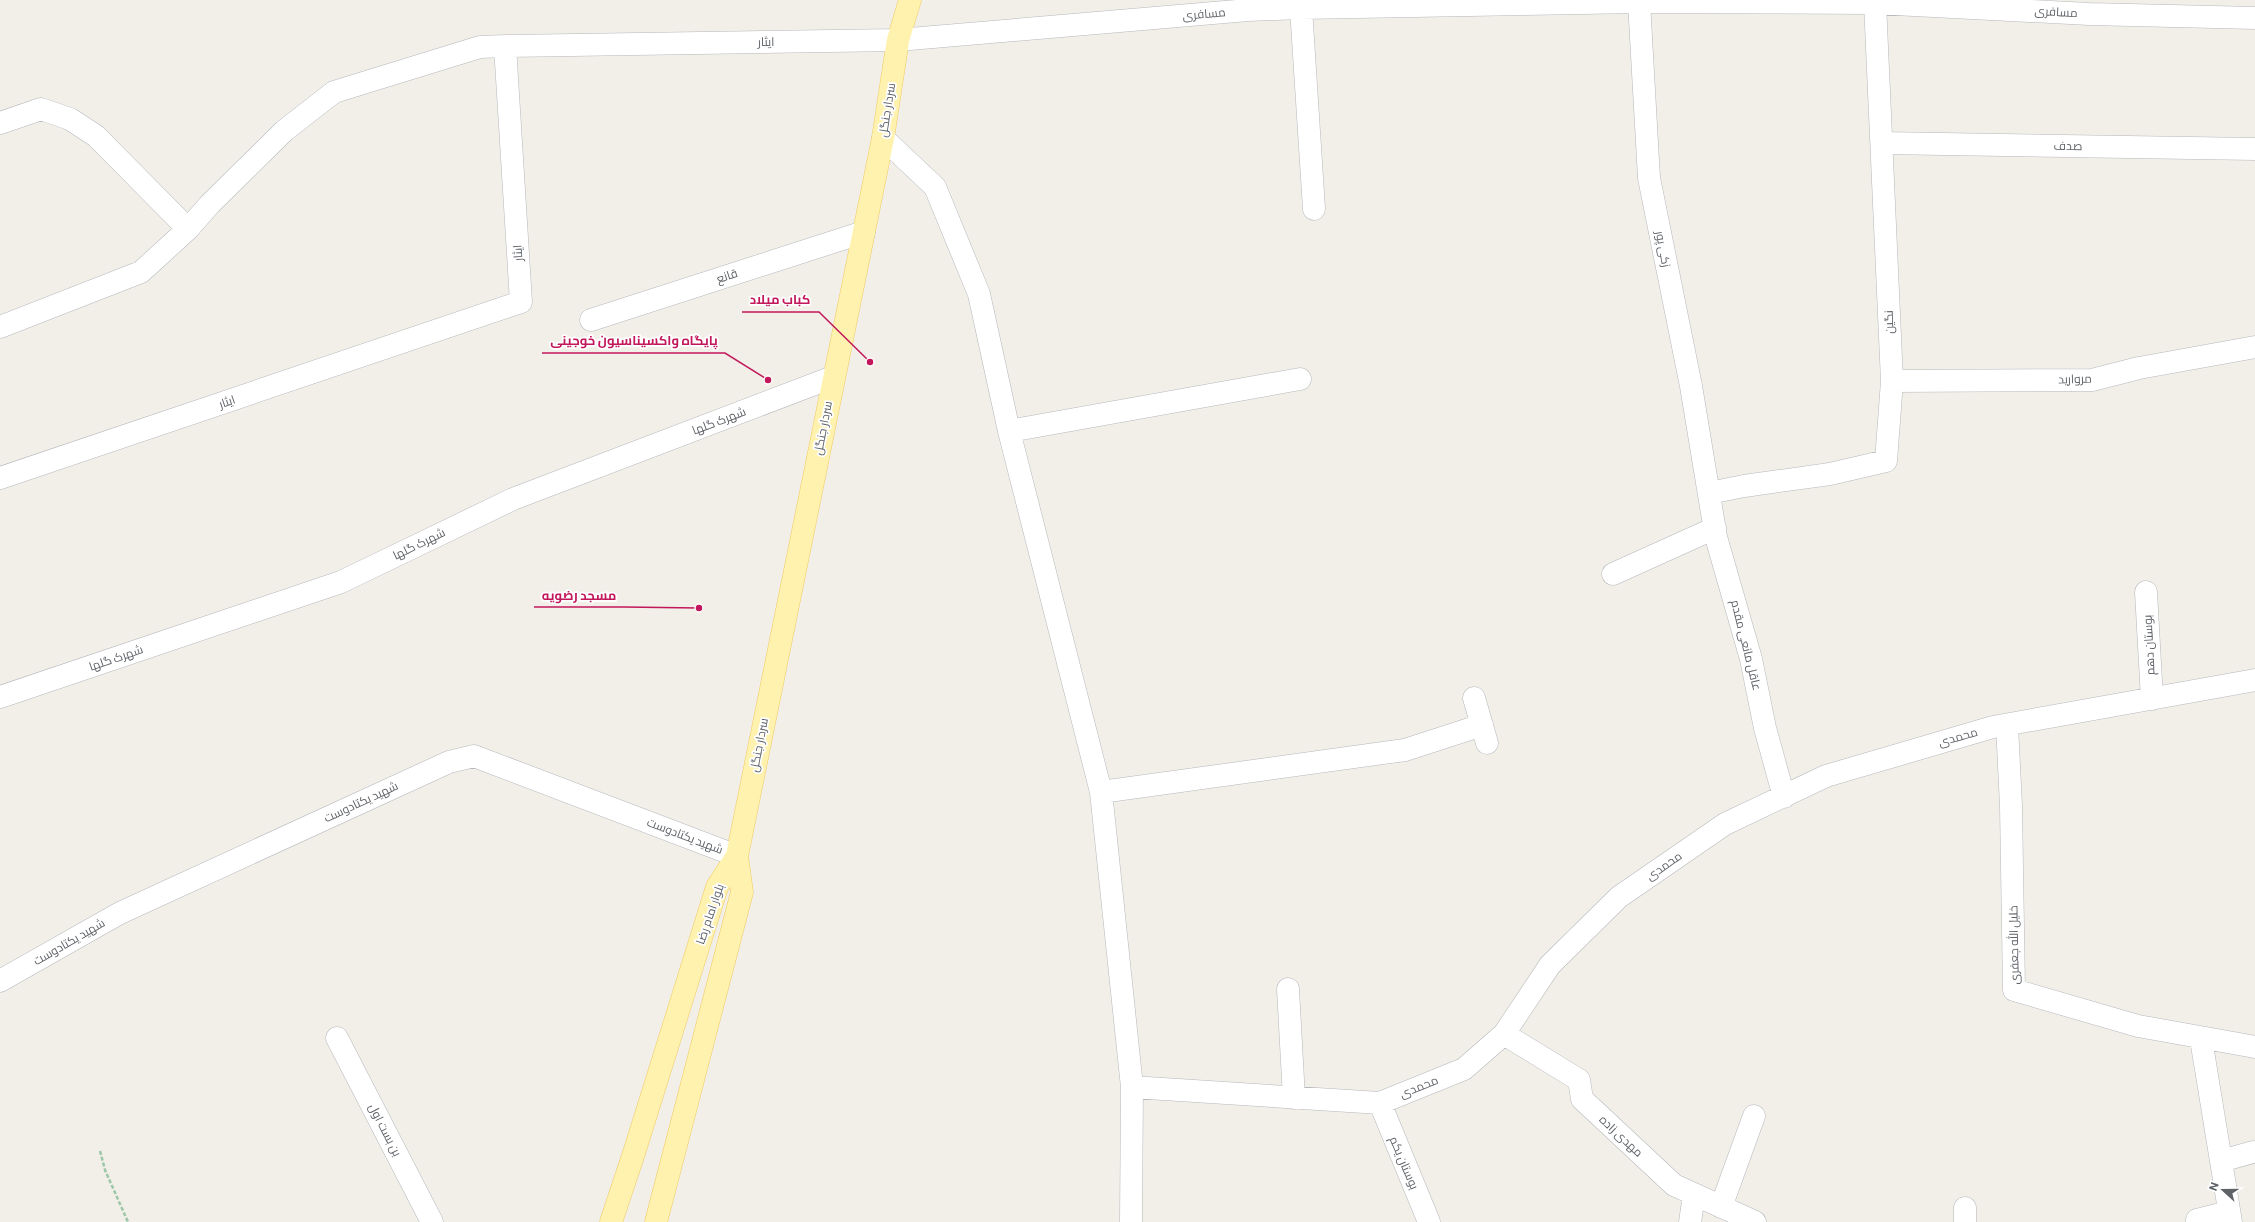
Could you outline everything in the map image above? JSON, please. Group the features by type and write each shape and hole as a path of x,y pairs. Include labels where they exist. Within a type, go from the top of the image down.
{"main road":[{"name":"سردار جنگل","path":"737,856 833,377 883,138 898,40 910,0"},
{"name":"بلوار امام رضا","path":"611,1222 637,1145 717,886 737,856"},
{"name":"بلوار امام رضا","path":"656,1222 742,892 737,856"}],"street":[{"name":"مسافری","path":"898,40 1249,5 1301,8 1670,1 1829,1 2090,7 2255,18"},
{"name":"زکی پور","path":"1639,2 1649,178 1691,386 1709,493"},
{"name":"نگین","path":"1709,493 1744,486 1830,474 1886,462 1892,381 1875,3"},
{"path":"1301,8 1314,208"},
{"name":"ایثار","path":"0,478 521,302 505,46 898,40"},
{"path":"0,327 141,272 188,229 210,204 284,132 334,92 480,47 505,46"},
{"path":"0,123 41,109 70,119 96,136 188,229"},
{"path":"883,138 935,187 980,294 1009,431 1101,792 1132,1087 1131,1222"},
{"name":"صدف","path":"1882,143 2255,149"},
{"name":"قانع","path":"591,320 864,232"},
{"name":"مروارید","path":"1892,381 2092,380 2139,368 2255,347"},
{"name":"شهرک گلها","path":"0,697 341,582 513,499 833,377"},
{"path":"1009,431 1300,379"},
{"name":"عاقل مانعی مقدم","path":"1709,493 1714,528 1751,659 1765,728 1784,797"},
{"path":"1613,574 1714,528"},
{"name":"بوستان دهم","path":"2146,592 2152,699"},
{"name":"محمدی","path":"1132,1087 1380,1103 1464,1069 1504,1034 1550,965 1619,897 1725,824 1826,776 2007,724 2255,680"},
{"path":"1101,792 1405,750 1485,734 1474,698"},
{"name":"خلیل الله جعفری","path":"2007,724 2011,806 2014,990 2138,1026 2255,1048"},
{"name":"شهید یکتادوست","path":"0,981 120,913 449,762 474,756 737,856"},
{"path":"1288,989 1294,1098"},
{"name":"مهدی زاده","path":"1504,1034 1579,1080 1582,1099 1674,1185 1754,1222"},
{"name":"بن بست اول","path":"337,1038 432,1222"},
{"path":"2197,1220 2230,1217 2201,1039"},
{"name":"بوستان یکم","path":"1380,1103 1429,1222"},
{"path":"1721,1207 1754,1116"},
{"path":"2221,1161 2253,1152"},
{"path":"1690,1222 1694,1195"}],"path":[{"path":"100,1150 105,1170 128,1222"}],"place":[{"name":"کباب میلاد","path":"870,362"},
{"name":"پایگاه واکسیناسیون خوجینی","path":"768,380"},
{"name":"مسجد رضویه","path":"699,608"}]}
